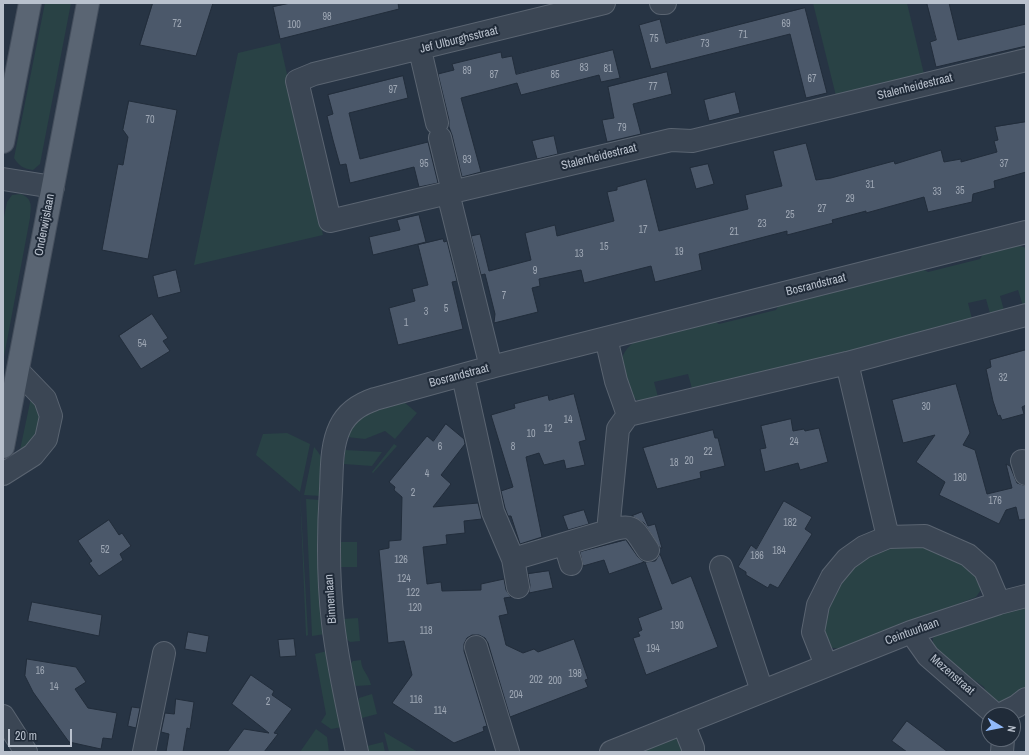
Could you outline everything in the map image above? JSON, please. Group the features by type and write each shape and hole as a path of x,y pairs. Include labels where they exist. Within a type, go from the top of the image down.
{"main road":[{"path":"3,142 30,3"},
{"name":"Onderwijslaan","path":"3,448 88,3"}],"street":[{"name":"Jef Ulburghsstraat","path":"314,74 420,50 604,3"},
{"path":"420,50 491,367"},
{"name":"Stalenheidestraat","path":"314,74 297,81 330,221 452,197 671,140 692,141 1026,60"},
{"path":"3,179 53,187"},
{"name":"Bosrandstraat","path":"334,444 340,426 347,415 362,404 491,367 1026,232"},
{"path":"608,531 618,429 628,415 847,363 1026,315"},
{"path":"606,338 616,381 628,415"},
{"path":"847,363 888,537"},
{"path":"3,474 33,455 46,439 51,416 45,399 18,371"},
{"path":"463,376 493,512 513,559 518,587"},
{"name":"Binnenlaan","path":"334,444 329,516 329,576 333,624 340,674 356,752"},
{"path":"513,559 568,554 608,531 625,526 633,528 648,550"},
{"path":"826,665 813,632 818,605 832,577 847,559 864,547 888,537 925,536 968,555 985,570 999,603"},
{"path":"721,567 762,691"},
{"name":"Ceintuurlaan","path":"611,752 911,632 999,603 1026,596"},
{"name":"Mezenstraat","path":"911,632 928,656 988,707"},
{"path":"476,647 508,752"},
{"path":"144,752 164,653"},
{"name":"Mezenstraat","path":"1015,707 1026,699"},
{"path":"3,716 26,752"},
{"path":"683,723 693,748 693,752"}],"green space":[{"path":"45,3 71,3 40,164 33,170 22,167 14,158"},
{"path":"813,3 907,3 924,74 836,96"},
{"path":"280,43 323,235 194,265 238,53"},
{"path":"21,194 28,198 30,203 30,218 3,362 3,222 7,202 12,195"},
{"path":"1017,245 1026,248 1026,308 1024,309 1018,290 1000,296 1005,314 991,317 986,299 968,303 973,323 693,392 688,374 654,382 659,401 649,404 635,399 625,381 622,358 627,348 638,339 712,320 719,324 776,310 780,303 919,267 928,272 980,259 985,251"},
{"path":"32,393 44,412 44,424 34,439 20,450"},
{"path":"404,402 417,413 395,439 385,431 365,439 347,437 357,421 363,416 377,409"},
{"path":"287,433 310,444 300,492 256,455 263,434"},
{"path":"394,444 397,446 373,473 372,472"},
{"path":"314,447 321,458 324,470 321,496 304,495"},
{"path":"345,450 382,452 372,466 344,464"},
{"path":"300,492 308,635 306,636"},
{"path":"306,499 320,500 325,634 312,636"},
{"path":"339,542 357,542 357,567 339,567"},
{"path":"888,544 942,548 979,575 983,587 976,597 842,649 827,647 821,615 842,572"},
{"path":"1026,607 1026,690 1013,699 996,702 987,695 984,687 933,650 933,638 940,631"},
{"path":"358,618 360,641 350,642 345,638 343,619"},
{"path":"327,651 342,727 331,729 321,722 326,714 315,654"},
{"path":"361,660 362,667 369,678 371,685 356,686 353,682 350,664 353,661"},
{"path":"372,694 377,714 362,718 358,703 359,698"},
{"path":"316,729 327,737 329,752 300,752"},
{"path":"384,732 418,752 389,752"},
{"path":"675,738 680,740 687,752 633,752"},
{"path":"383,742 385,752 368,752 367,746"}],"building":[{"path":"153,3 213,3 196,56 140,45"},
{"path":"291,3 398,3 399,9 280,39 273,7"},
{"path":"927,3 949,3 958,40 1026,24 1026,46 936,67 930,42 936,40"},
{"path":"805,8 827,93 806,98 790,34 651,69 639,25 660,19 666,43"},
{"path":"613,50 620,78 601,82 599,75 521,95 517,83 461,98 481,172 462,177 449,127 449,120 438,74 454,70 452,64 501,52 502,58 512,56 516,74"},
{"path":"667,72 672,94 633,104 641,134 607,142 602,120 614,118 608,87"},
{"path":"403,76 408,98 349,113 360,159 428,142 438,183 419,187 414,167 350,183 346,164 340,165 327,116 333,114 328,95"},
{"path":"735,92 740,113 709,121 704,100"},
{"path":"129,101 177,110 148,259 102,250 118,164 123,165 128,137 123,130"},
{"path":"1026,122 1026,172 994,181 995,188 973,194 972,202 928,212 924,197 866,213 866,211 832,220 833,223 787,235 787,231 699,254 702,270 655,282 651,266 584,283 581,270 539,279 540,286 532,288 538,312 494,323 495,314 485,274 481,275 471,236 480,234 489,271 531,260 525,233 555,225 557,236 614,221 607,192 617,190 617,187 646,179 659,231 748,209 745,195 782,186 773,151 806,143 816,180 831,178 894,161 895,164 941,150 944,162 961,159 961,162 997,152 994,141 998,140 995,127"},
{"path":"554,136 558,154 537,159 532,141"},
{"path":"708,164 714,184 696,189 690,168"},
{"path":"419,215 426,242 373,255 369,237 400,230 397,220"},
{"path":"443,239 444,242 447,241 457,281 452,282 463,329 398,345 389,308 415,301 412,289 428,285 418,245"},
{"path":"176,270 181,292 158,298 153,276"},
{"path":"152,314 168,338 163,341 170,351 141,369 119,336"},
{"path":"1026,350 1026,405 1022,407 1024,414 1002,420 1000,415 998,416 993,401 986,369 991,367 990,360"},
{"path":"956,384 970,433 963,445 975,450 987,494 1012,488 1006,464 1010,466 1017,483 1026,486 1026,519 1019,520 1016,507 1006,510 999,524 939,495 945,482 916,462 935,435 903,443 892,400"},
{"path":"574,394 586,440 579,442 585,465 566,469 564,460 544,465 539,453 526,457 542,537 520,544 511,516 508,516 505,508 501,491 513,487 491,415 515,408 514,404 548,395 549,400"},
{"path":"791,419 793,431 804,429 805,431 819,428 828,462 800,470 798,463 765,472 760,449 766,448 761,426"},
{"path":"446,424 464,439 465,444 441,475 451,484 433,507 478,503 482,519 464,521 465,533 446,535 447,544 423,547 427,584 441,582 442,591 481,590 481,584 504,579 506,590 511,597 504,598 508,614 499,616 506,645 523,653 534,649 538,652 574,639 588,679 585,680 588,687 510,717 488,643 485,638 479,635 472,635 467,638 464,644 464,651 487,726 483,727 484,731 454,743 392,703 412,675 404,641 388,643 379,550 389,548 389,541 401,540 402,497 394,490 395,487 389,482 427,436 433,441"},
{"path":"713,430 715,438 718,438 725,466 700,472 701,478 657,489 643,448"},
{"path":"784,501 812,517 805,529 812,534 778,588 770,584 768,588 746,575 746,572 738,567 751,545 756,549"},
{"path":"584,510 589,524 568,530 563,516"},
{"path":"642,512 648,526 655,524 662,548 660,548 644,523 632,516"},
{"path":"109,520 119,535 122,533 131,546 120,554 123,560 99,576 89,563 92,561 78,541"},
{"path":"626,540 638,557 644,562 609,574 604,560 583,566 580,552"},
{"path":"660,554 672,584 691,576 718,647 646,675 633,638 640,636 638,632 642,630 638,618 662,609 645,562 655,561"},
{"path":"549,571 553,588 529,593 530,585 528,574"},
{"path":"32,602 102,615 99,636 28,621"},
{"path":"188,632 209,636 206,653 185,649"},
{"path":"294,639 296,656 280,657 278,640"},
{"path":"27,659 76,667 86,682 75,689 88,708 117,713 112,739 103,738 101,749 69,742 33,692 25,676"},
{"path":"251,675 274,691 272,695 292,709 274,733 278,734 264,752 227,752 244,729 269,733 232,704"},
{"path":"176,699 194,702 190,729 187,728 183,752 166,752 169,734 161,732 165,713 174,714"},
{"path":"132,707 140,708 136,728 128,726"},
{"path":"907,721 948,752 907,752 892,741"}]}
